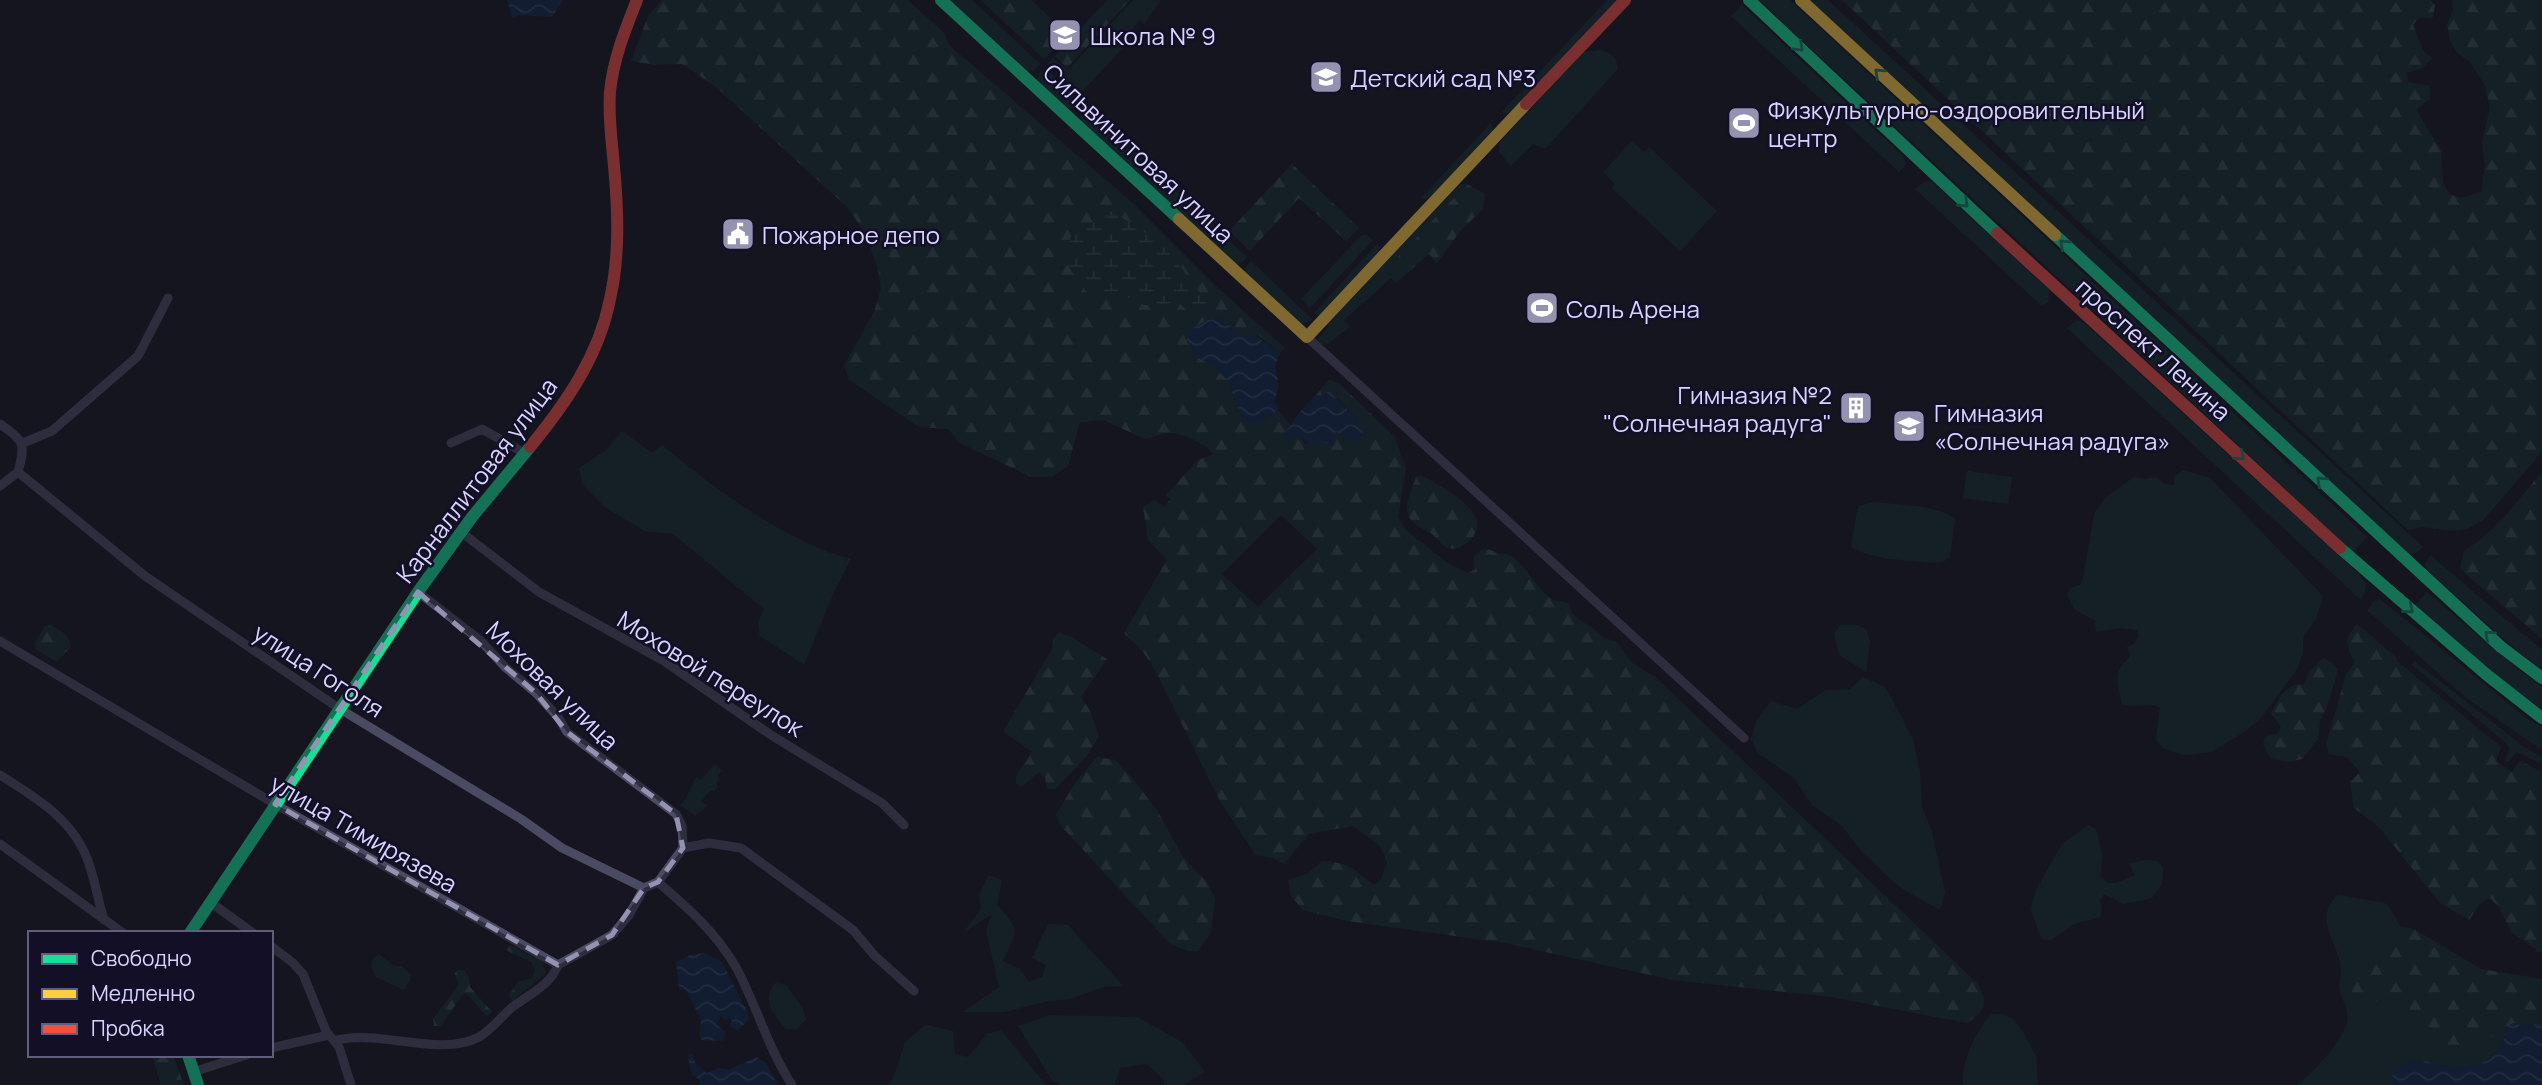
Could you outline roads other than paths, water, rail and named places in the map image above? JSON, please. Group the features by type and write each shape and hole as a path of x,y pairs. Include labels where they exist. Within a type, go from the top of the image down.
{"street":[{"name":"Карналлитовая улица","path":"191,931 418,592 461,532 558,409 598,342 611,304 618,227 610,95 616,57 637,0"},
{"name":"Сильвинитовая улица","path":"942,0 1307,337"},
{"path":"1625,0 1307,337 1744,738"},
{"name":"проспект Ленина","path":"1749,0 1938,179 2380,584 2542,718"},
{"name":"проспект Ленина","path":"1801,0 2501,647 2542,678"},
{"path":"23,443 52,431 138,356 168,298"},
{"path":"0,424 18,436 23,443 18,472 0,486"},
{"path":"451,443 482,429 524,453"},
{"name":"улица Гоголя","path":"18,472 145,576 340,709 521,819 562,848 644,888"},
{"name":"Моховой переулок","path":"461,532 539,592 664,661 772,735 882,803 904,825"},
{"name":"Моховая улица","path":"418,592 481,641 505,667 536,693 558,717 567,732 676,814 682,826 683,848"},
{"name":"улица Тимирязева","path":"0,641 275,804 558,965"},
{"path":"0,775 38,799 70,828 88,862 104,920"},
{"path":"273,1048 332,1038 358,1037 459,1045 481,1037 505,1013 548,981 558,965 612,934 629,915 644,888 658,882 683,848 709,843 741,848 853,930 874,956 914,991"},
{"path":"2,849 120,931"},
{"path":"658,882 704,923 724,947 751,999 774,1056 792,1085"},
{"path":"210,902 250,931"},
{"path":"273,948 303,974 332,1038 339,1046 351,1085"},
{"path":"189,1057 198,1085"},
{"path":"193,1072 240,1057"}],"water":[{"path":"507,0 563,0 552,17 519,15 512,18"},
{"path":"1220,318 1245,338 1253,334 1280,353 1275,365 1279,387 1274,402 1278,410 1261,422 1251,424 1241,417 1228,381 1217,369 1197,357 1187,340 1191,329 1207,320"},
{"path":"1329,391 1361,423 1363,433 1359,445 1352,440 1347,442 1337,432 1333,433 1334,446 1318,440 1310,446 1295,436 1288,441 1281,438 1316,395 1320,396"},
{"path":"704,953 722,962 749,1019 738,1031 730,1026 732,1020 729,1017 726,1020 721,1016 716,1024 725,1032 723,1041 702,1040 699,1037 701,1020 686,990 679,989 676,962 690,955"},
{"path":"2514,1023 2527,1026 2542,1023 2542,1085 2392,1085 2390,1082 2394,1070 2414,1060 2452,1067 2481,1063 2496,1054 2504,1038 2505,1027"},
{"path":"689,1054 693,1055 696,1064 707,1073 719,1068 729,1070 756,1057 765,1062 778,1085 700,1085 699,1079 692,1075"}],"place":[{"name":"Школа № 9","path":"1065,35"},
{"name":"Детский сад №3","path":"1326,77"},
{"name":"Физкультурно-оздоровительный центр","path":"1744,123"},
{"name":"Пожарное депо","path":"738,234"},
{"name":"Соль Арена","path":"1542,308"},
{"name":"Гимназия №2 \"Солнечная радуга\"","path":"1856,408"},
{"name":"Гимназия «Солнечная радуга»","path":"1909,426"}]}
